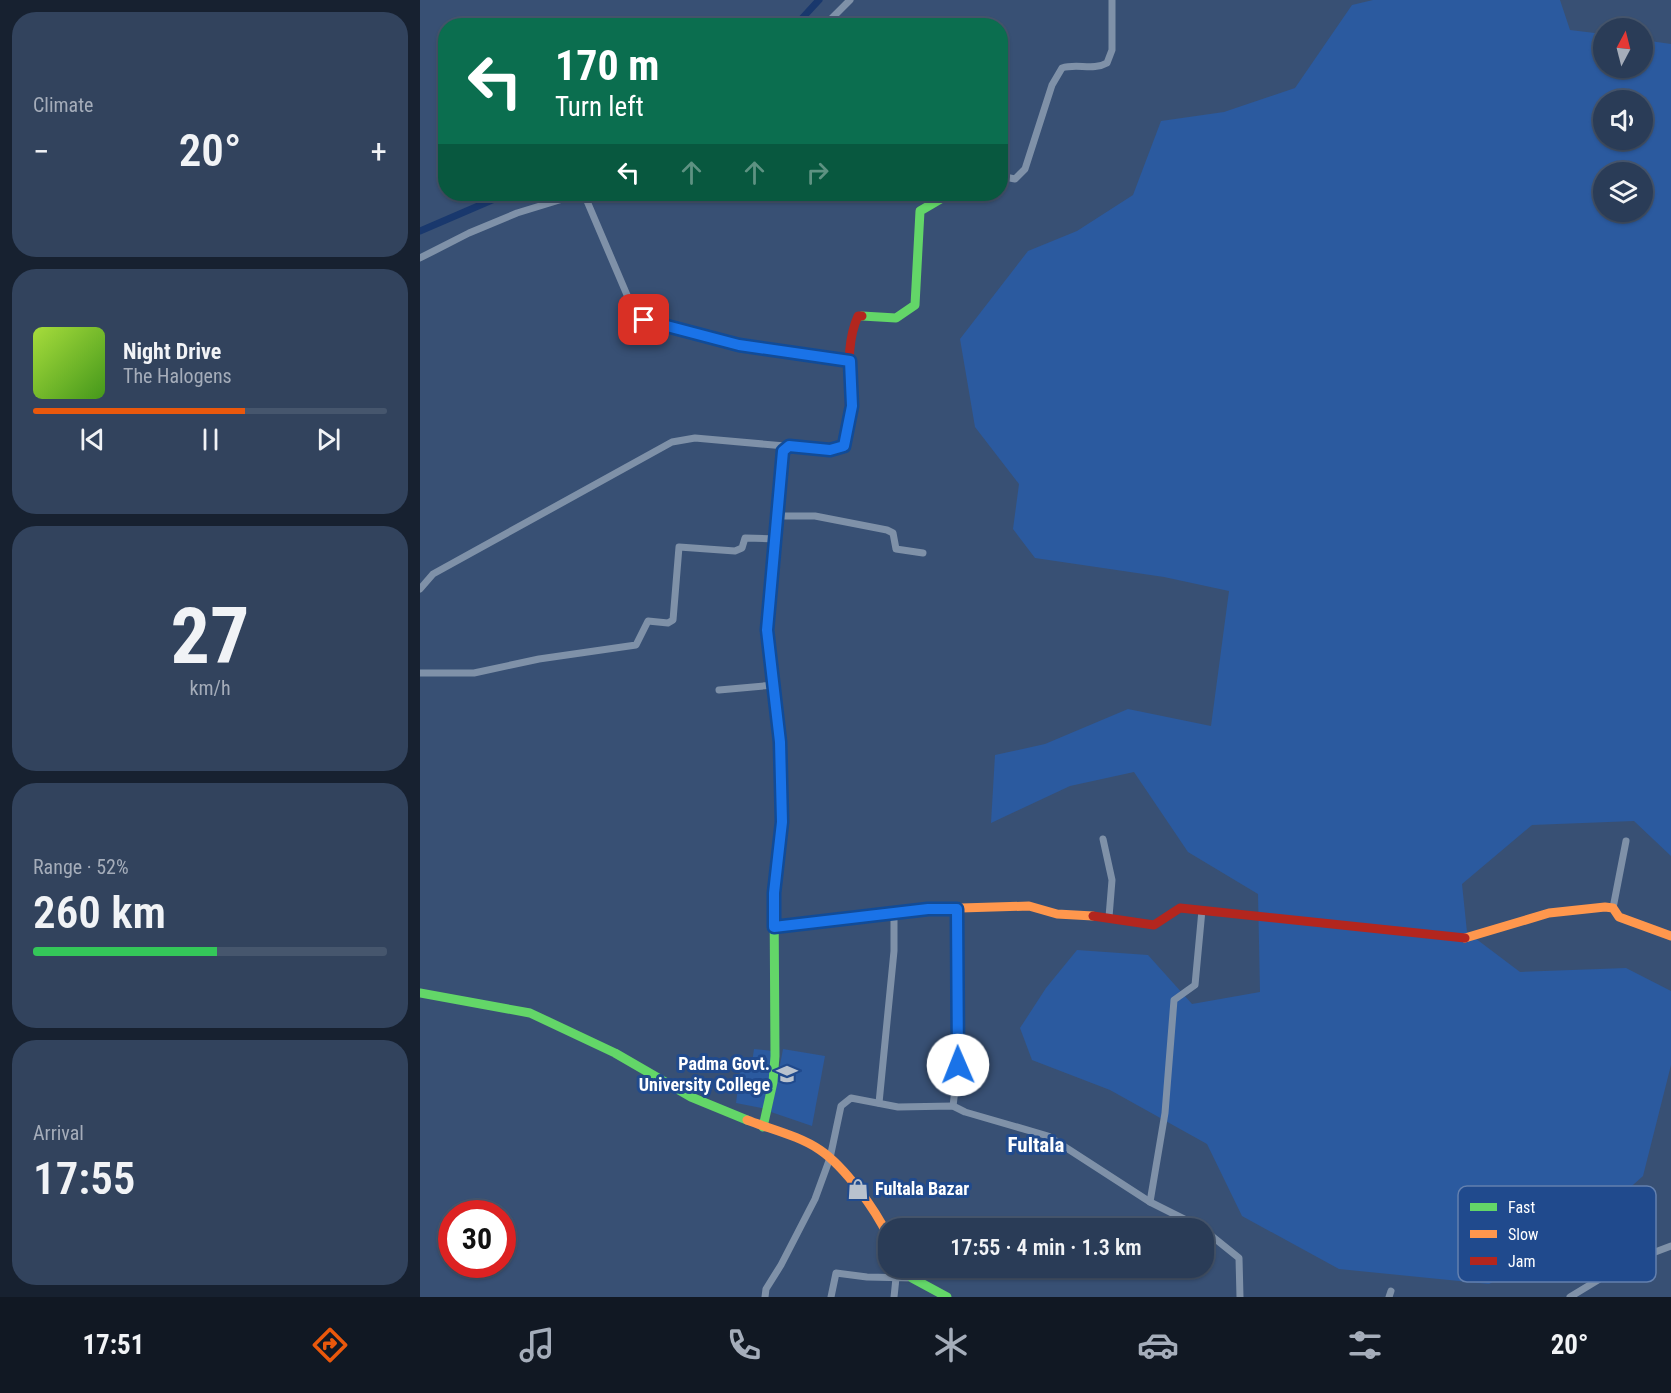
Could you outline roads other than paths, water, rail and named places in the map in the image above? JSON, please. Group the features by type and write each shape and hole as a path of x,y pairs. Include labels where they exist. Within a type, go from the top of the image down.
{"street":[{"path":"832,18 850,0"},
{"path":"1008,178 1015,179 1025,169 1052,85 1062,68 1096,67 1107,63 1112,50 1113,0"},
{"path":"420,258 469,233 517,213 556,201"},
{"path":"587,201 633,309 644,320 739,345 850,361"},
{"path":"420,589 433,574 672,442 695,438 830,450 844,446 852,406 850,361 854,322 858,316 896,318 915,305 920,211 926,204 936,201"},
{"path":"763,1127 773,1082 775,1056 774,893 782,822 780,742 767,630 785,447"},
{"path":"778,516 815,516 887,530 893,533 896,549 923,553"},
{"path":"420,673 474,673 539,659 636,645 648,621 668,623 673,620 680,548 735,551 741,548 745,538 776,539"},
{"path":"719,690 774,685"},
{"path":"1103,839 1112,880 1109,917"},
{"path":"1626,842 1613,908 1619,917 1671,936"},
{"path":"774,927 928,909 1029,906 1057,914 1109,917 1154,925 1180,908 1459,939 1488,934 1504,926 1522,923 1547,913 1613,908"},
{"path":"953,1106 958,1065 957,909"},
{"path":"1150,1202 1165,1113 1174,1000 1195,985 1202,910"},
{"path":"879,1103 894,951 894,913"},
{"path":"420,993 530,1013 615,1053 691,1097 819,1149 830,1158 878,1218"},
{"path":"765,1297 766,1289 815,1199 830,1158 841,1106 851,1098 898,1107 953,1106 965,1112 1048,1136 1150,1202 1181,1218"},
{"path":"1214,1238 1239,1258 1240,1297"},
{"path":"1656,1252 1671,1246"},
{"path":"831,1297 836,1273 878,1276"},
{"path":"894,1297 896,1278"},
{"path":"912,1278 947,1297"},
{"path":"1570,1297 1595,1282"}],"waterway":[{"path":"802,18 819,0"},
{"path":"420,231 490,201"}],"place":[{"name":"Padma Govt. University College","path":"787,1074"},
{"name":"Fultala Bazar","path":"858,1189"}],"district":[{"name":"Fultala","path":"1036,1145"}]}
